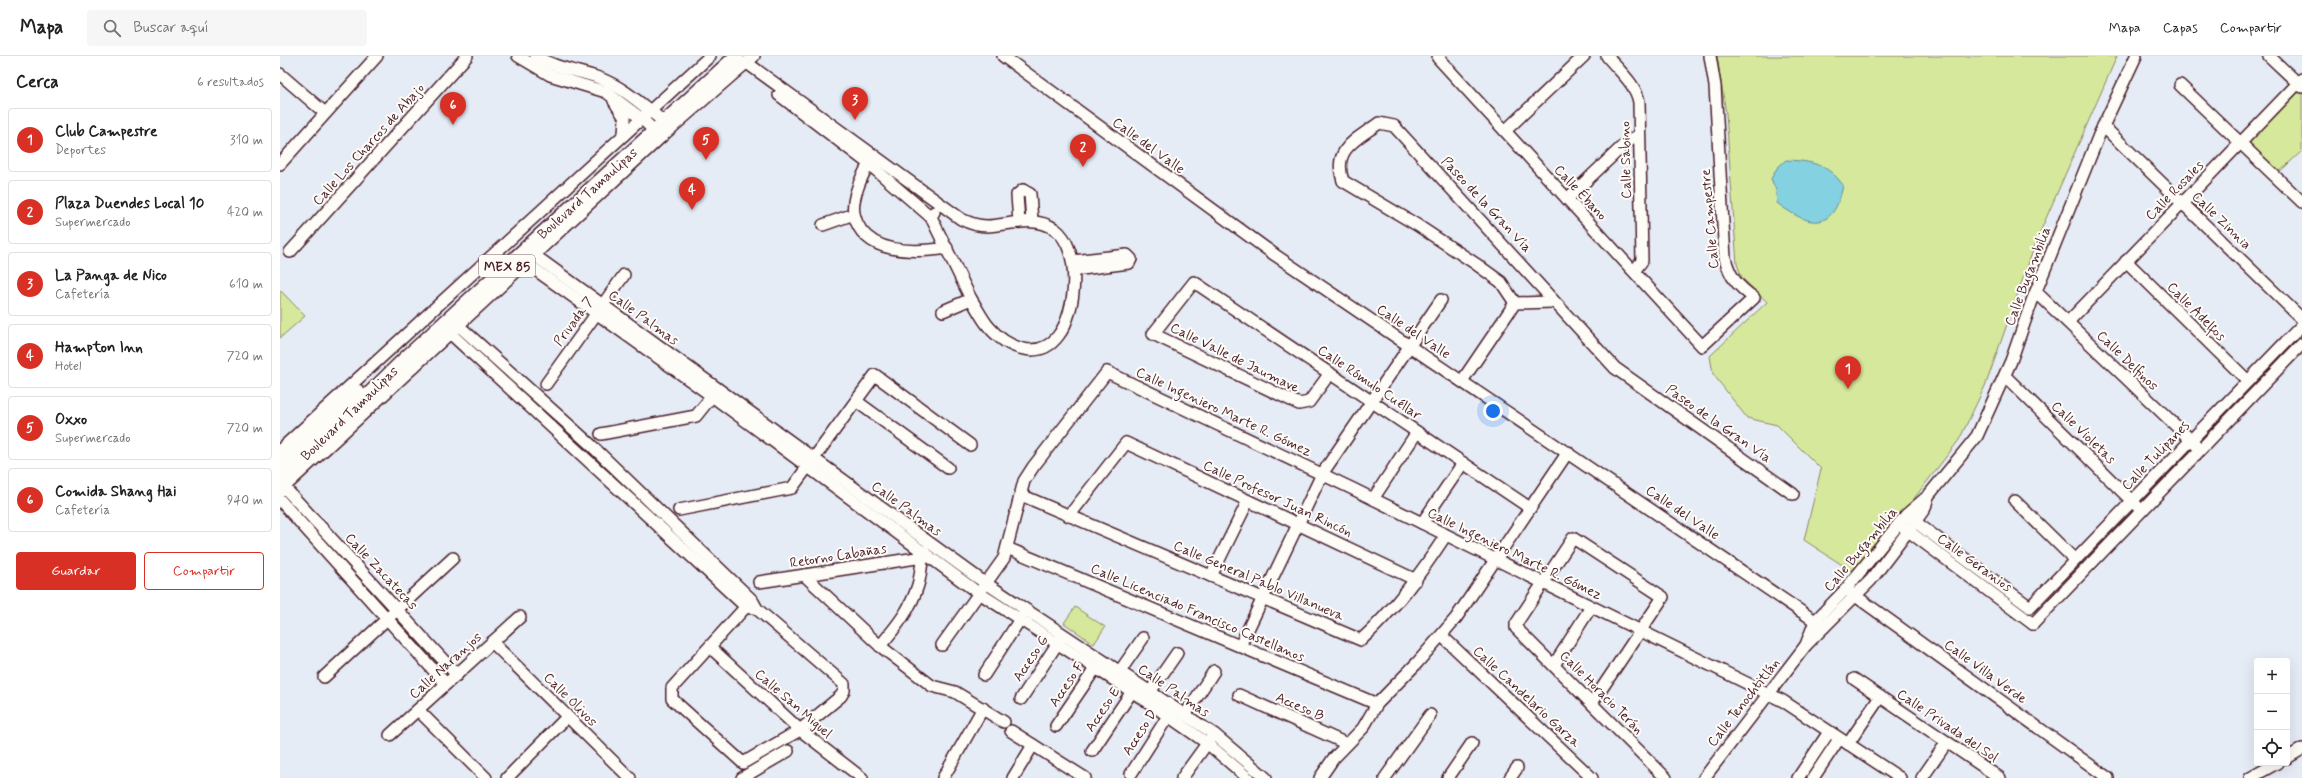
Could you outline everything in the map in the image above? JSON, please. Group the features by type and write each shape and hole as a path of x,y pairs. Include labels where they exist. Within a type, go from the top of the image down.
{"main road":[{"name":"Boulevard Tamaulipas","path":"281,455 403,357 573,213 657,124 727,56"},
{"name":"Boulevard Tamaulipas","path":"403,357 474,280 657,124 704,93 745,60"},
{"name":"Boulevard Tamaulipas","path":"281,489 301,459 339,424 387,370"},
{"path":"281,455 301,459"}],"street":[{"path":"280,164 377,56"},
{"name":"Calle Los Charcos de Abajo","path":"290,252 468,56"},
{"path":"518,56 550,75 606,92 657,124"},
{"path":"536,56 562,69 600,78 622,91 657,124"},
{"path":"474,280 624,135 657,124 710,56"},
{"name":"Calle del Valle","path":"1003,56 1275,255 1409,347 1568,452 1819,624"},
{"path":"1505,131 1584,56"},
{"name":"Calle Sabino","path":"1607,56 1638,94 1642,261 1634,271"},
{"name":"Calle Campestre","path":"1702,346 1754,298 1738,286 1730,276 1725,258 1715,86 1710,56"},
{"name":"Calle Bugambilia","path":"1819,624 1846,589 1907,523 1977,436 2005,376 2036,292 2103,126 2136,56"},
{"path":"2269,56 2300,83"},
{"name":"Calle Ébano","path":"1439,57 1702,346"},
{"path":"745,60 872,160 939,205 972,224 987,226 1032,221 1042,223 1055,230 1065,239 1073,265 1070,305 1066,321 1058,336 1048,345 1034,351 1019,349 1003,340 988,327 971,299 931,217 872,160"},
{"path":"280,74 325,114"},
{"name":"Calle Rosales","path":"2068,322 2240,143 2300,83"},
{"path":"2180,85 2302,202"},
{"path":"606,92 623,114 625,126 624,135"},
{"name":"Paseo de la Gran Vía","path":"1515,303 1502,282 1417,225 1343,181 1339,170 1342,152 1355,140 1379,123 1394,126 1525,268 1553,302 1615,368 1793,494"},
{"name":"Calle Zinnia","path":"2103,126 2302,319"},
{"path":"1567,198 1627,142 1639,135"},
{"path":"872,160 856,197 854,214 860,230 870,240 882,245 913,252 947,248"},
{"path":"1019,222 1017,195 1023,190 1028,191 1030,194 1032,221"},
{"path":"931,217 939,205"},
{"path":"403,357 450,333 530,259 573,213"},
{"path":"823,225 854,214"},
{"name":"Calle Palmas","path":"530,259 811,463 987,584 1024,614 1210,739"},
{"name":"Calle Adelfos","path":"2126,261 2248,381"},
{"path":"1073,265 1100,262"},
{"name":"Privada 7","path":"546,384 624,275"},
{"name":"Calle Rómulo Cuéllar","path":"1153,334 1194,282 1530,508"},
{"name":"Calle Delfinos","path":"2036,292 2200,449"},
{"path":"943,311 971,299"},
{"path":"1240,646 1322,474 1373,402 1441,300"},
{"path":"1462,381 1515,303 1553,302"},
{"path":"458,325 591,445 663,514 752,605"},
{"name":"Calle Tulipanes","path":"2030,607 2302,325"},
{"path":"450,333 653,522 752,605 844,684 844,691 841,696 800,730 743,763 672,699 672,688 752,605"},
{"name":"Calle Valle de Jaumave","path":"1153,334 1299,404 1308,402 1330,373"},
{"name":"Calle Tulipanes","path":"2033,624 2302,344"},
{"path":"281,489 387,370"},
{"name":"Calle Ingeniero Marte R. Gómez","path":"1021,495 1024,481 1033,467 1107,372 1322,474 1768,693 1783,701 1843,742 1900,778"},
{"path":"679,510 792,488 875,375 970,445"},
{"name":"Calle Violetas","path":"2005,376 2142,510"},
{"path":"511,389 519,379"},
{"path":"601,434 696,416 715,393"},
{"path":"856,401 948,468"},
{"path":"1373,499 1417,432"},
{"name":"Calle Profesor Juan Rincón","path":"1069,516 1126,443 1416,580"},
{"path":"582,455 591,445"},
{"path":"1320,778 1332,760 1363,728 1377,704 1442,636 1568,452"},
{"name":"Calle Palmas","path":"811,463 923,555 980,593 1024,614"},
{"path":"1422,523 1463,463"},
{"name":"Calle Zacatecas","path":"281,489 457,675"},
{"name":"Calle Zacatecas","path":"281,489 387,619 446,684"},
{"path":"942,645 987,584 1004,558 1021,495"},
{"name":"Calle General Pablo Villanueva","path":"1021,495 1361,640 1382,621 1416,580 1446,535"},
{"path":"1211,576 1248,501"},
{"path":"2015,501 2075,560"},
{"path":"653,522 663,514"},
{"name":"Calle Bugambilia","path":"1819,624 1856,596 1870,580 1907,523"},
{"name":"Calle Geranios","path":"1907,523 2030,607"},
{"name":"Calle Geranios","path":"1907,523 2033,624"},
{"path":"1542,583 1573,538 1664,597 1592,703"},
{"path":"880,646 905,615 914,599 919,584 926,541"},
{"name":"Calle Licenciado Francisco Castellanos","path":"1007,548 1377,704"},
{"name":"Retorno Cabañas","path":"759,582 923,555"},
{"path":"324,677 453,558"},
{"path":"804,575 880,646 932,686 955,692 1004,722"},
{"name":"Calle Horacio Terán","path":"1542,583 1516,624 1516,628 1666,778"},
{"name":"Calle Villa Verde","path":"1846,589 2108,778"},
{"path":"1554,665 1591,607"},
{"path":"2030,607 2033,624"},
{"path":"984,675 1024,614"},
{"name":"Calle Naranjos","path":"390,735 520,617"},
{"name":"Calle Tenochtitlán","path":"1704,778 1806,645 1819,624"},
{"name":"Calle Candelario Garza","path":"1442,636 1592,778"},
{"path":"1120,672 1143,638"},
{"name":"Acceso G","path":"1021,699 1061,639"},
{"name":"Calle Olivos","path":"492,642 630,778"},
{"name":"Calle San Miguel","path":"710,647 800,730 862,778"},
{"path":"1150,692 1177,653"},
{"name":"Calle Palmas","path":"1098,663 1120,672 1134,688 1150,692 1170,712 1185,715 1249,775 1266,778"},
{"name":"Acceso F","path":"1056,726 1098,663"},
{"path":"1185,715 1214,671"},
{"name":"Calle Privada del Sol","path":"1854,679 2000,778"},
{"name":"Acceso E","path":"1092,751 1134,688"},
{"name":"Acceso B","path":"1240,695 1347,744"},
{"path":"1813,778 1880,697"},
{"path":"943,778 983,708"},
{"path":"418,710 486,778"},
{"name":"Acceso D","path":"1131,774 1170,712"},
{"path":"1385,778 1430,715"},
{"path":"507,778 568,717"},
{"path":"1011,732 1085,778"},
{"path":"1798,778 1829,732"},
{"path":"1182,778 1210,739"},
{"path":"1922,778 1947,742"},
{"path":"1448,778 1472,743"},
{"path":"1013,778 1033,745"},
{"path":"2290,756 2302,749"},
{"path":"742,778 788,751"},
{"path":"2250,778 2272,766"},
{"path":"1510,778 1517,768"}],"green space":[{"path":"1717,56 2117,56 2037,239 1986,384 1959,440 1856,574 1804,540 1821,469 1777,425 1747,418 1713,374 1710,356 1767,302 1742,278 1737,264 1726,114"},
{"path":"2297,83 2302,88 2302,151 2275,176 2241,143"},
{"path":"280,290 305,316 280,338"},
{"path":"1075,607 1105,627 1094,644 1064,623"}],"water":[{"path":"1786,160 1803,161 1825,168 1831,172 1843,185 1834,211 1827,218 1819,221 1810,221 1789,211 1777,203 1776,190 1771,179 1777,168"}],"place":[{"name":"La Panga de Nico","path":"855,120"},
{"name":"Comida Shang Hai","path":"453,125"},
{"name":"Oxxo","path":"706,160"},
{"name":"Plaza Duendes Local 10","path":"1083,167"},
{"name":"Hampton Inn","path":"692,210"},
{"name":"Club Campestre","path":"1848,389"}]}
